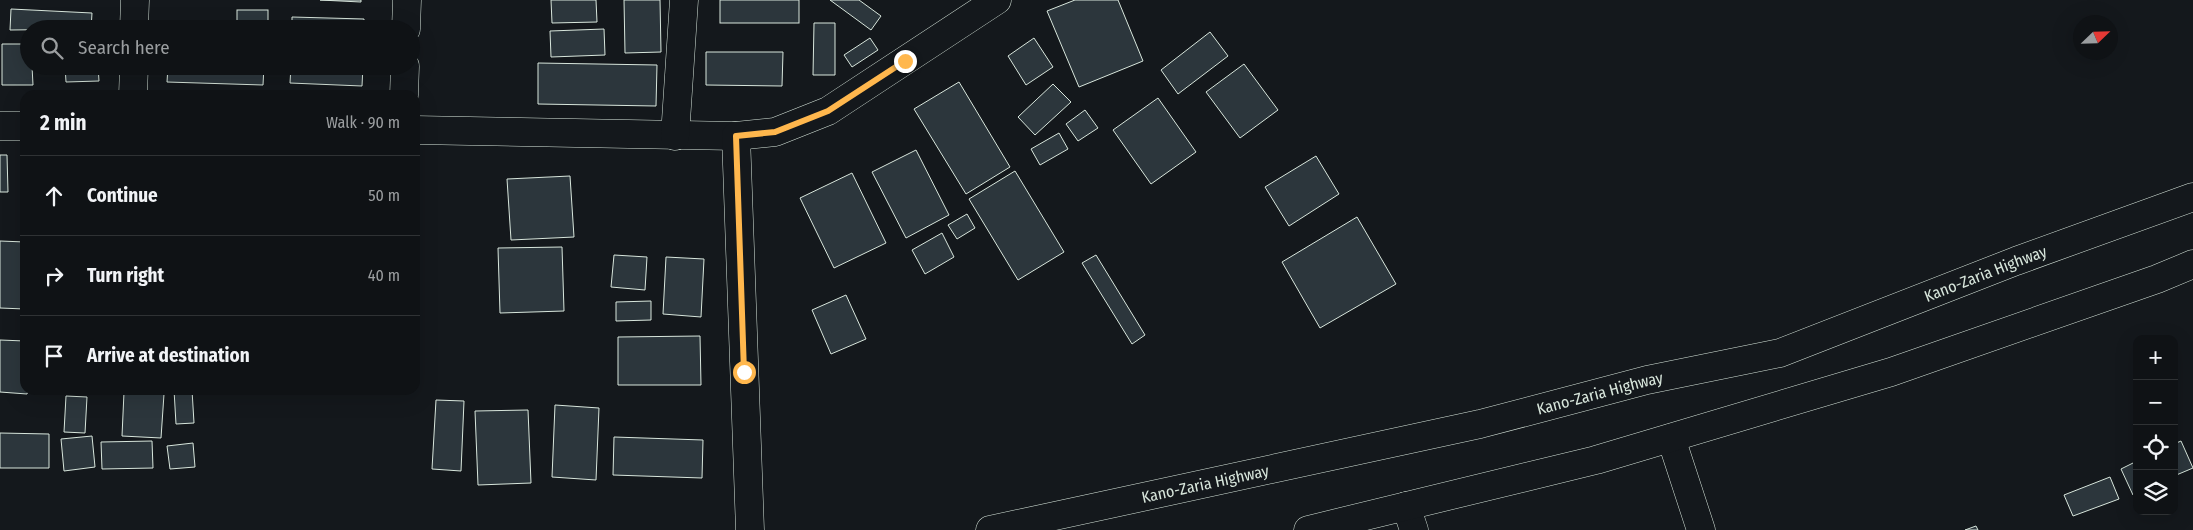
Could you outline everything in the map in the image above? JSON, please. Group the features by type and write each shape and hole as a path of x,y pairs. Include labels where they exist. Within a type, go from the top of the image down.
{"main road":[{"path":"134,20 135,0"},
{"path":"406,0 406,20"},
{"path":"675,136 684,0"},
{"path":"420,130 675,136 736,136 775,132 828,111 997,0"},
{"path":"133,90 134,75"},
{"path":"404,90 405,75"},
{"path":"0,126 20,126"},
{"path":"736,136 750,530"},
{"name":"Kano-Zaria Highway","path":"990,530 1480,424 1647,380 1780,353 2016,261 2193,197"},
{"path":"1308,530 1410,518 1891,372 2193,264"},
{"path":"1671,438 1701,530"}],"building":[{"path":"320,0 361,0 361,2"},
{"path":"551,0 596,0 597,22 552,23"},
{"path":"624,0 660,0 661,52 625,53"},
{"path":"720,0 799,0 799,23 720,23"},
{"path":"830,0 859,0 881,16 871,30"},
{"path":"1075,0 1118,0 1143,61 1079,87 1047,11"},
{"path":"11,9 92,13 92,20 20,20 20,30 10,30"},
{"path":"237,10 268,10 268,20 237,20"},
{"path":"292,17 364,19 364,20 292,20"},
{"path":"814,23 835,23 835,75 813,75"},
{"path":"604,29 605,55 551,57 550,31"},
{"path":"1210,32 1228,56 1178,94 1161,70"},
{"path":"870,38 878,50 852,67 844,55"},
{"path":"1034,38 1053,67 1026,85 1008,56"},
{"path":"2,44 20,44 20,75 32,75 33,85 2,85"},
{"path":"706,52 783,52 782,86 706,85"},
{"path":"538,63 657,65 656,106 538,104"},
{"path":"1244,64 1278,110 1240,138 1206,92"},
{"path":"66,75 99,75 99,81 66,82"},
{"path":"167,75 264,75 263,85 167,82"},
{"path":"290,75 363,75 362,86 290,83"},
{"path":"959,82 1010,167 966,194 914,109"},
{"path":"1053,84 1071,102 1035,135 1018,117"},
{"path":"1158,98 1196,152 1151,184 1113,130"},
{"path":"1085,110 1098,128 1078,141 1066,124"},
{"path":"1059,133 1068,149 1040,165 1031,149"},
{"path":"916,150 949,215 906,238 872,172"},
{"path":"0,155 7,155 8,192 0,192"},
{"path":"1316,156 1339,194 1289,226 1265,187"},
{"path":"1015,171 1064,252 1018,280 969,199"},
{"path":"852,173 886,243 834,268 800,198"},
{"path":"570,176 574,237 511,240 507,179"},
{"path":"967,214 975,228 957,239 948,225"},
{"path":"1357,217 1396,284 1320,328 1282,262"},
{"path":"942,233 954,257 925,274 912,250"},
{"path":"0,241 20,242 20,309 0,308"},
{"path":"562,247 564,311 500,313 498,248"},
{"path":"614,255 647,257 645,290 611,287"},
{"path":"1096,255 1145,335 1132,344 1082,263"},
{"path":"666,257 704,259 701,317 663,314"},
{"path":"846,295 866,339 831,354 812,310"},
{"path":"651,301 651,320 616,321 616,302"},
{"path":"700,336 701,385 618,385 618,337"},
{"path":"0,340 20,341 20,393 0,392"},
{"path":"124,395 164,395 161,438 122,436"},
{"path":"174,395 192,395 194,423 176,424"},
{"path":"66,396 87,397 85,433 64,432"},
{"path":"436,400 464,401 461,471 432,469"},
{"path":"555,405 599,408 596,480 552,477"},
{"path":"528,410 531,483 478,485 475,411"},
{"path":"0,433 49,434 49,468 0,468"},
{"path":"92,436 95,467 64,471 61,439"},
{"path":"614,437 703,440 702,478 613,475"},
{"path":"152,441 153,468 102,469 101,442"},
{"path":"2181,441 2193,468 2178,474 2178,470 2178,442"},
{"path":"193,443 195,467 170,469 167,446"},
{"path":"2133,463 2133,495 2121,469"},
{"path":"2110,477 2119,499 2073,516 2064,495"},
{"path":"1976,526 1978,530 1965,530"}],"route":[{"path":"744,372 736,136 775,132 828,111 905,61"}]}
